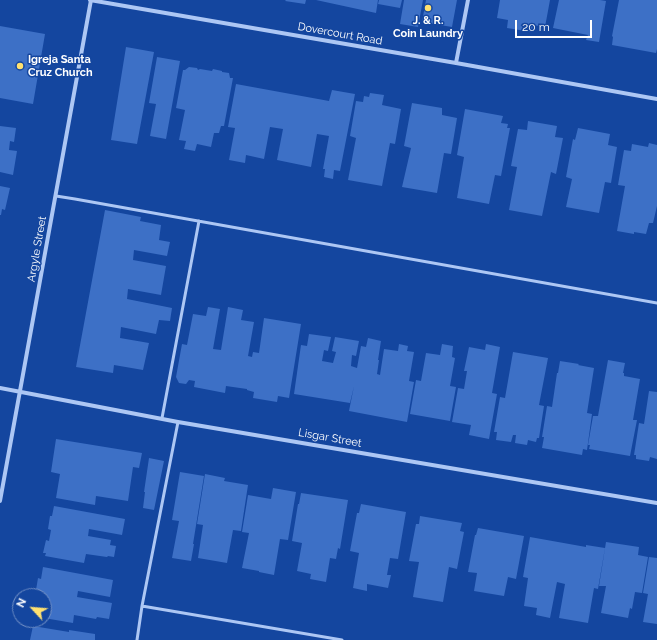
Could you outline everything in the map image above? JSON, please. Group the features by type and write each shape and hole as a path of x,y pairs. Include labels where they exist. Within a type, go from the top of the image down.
{"street":[{"name":"Dovercourt Road","path":"91,0 657,99"},
{"name":"Argyle Street","path":"0,501 91,0"},
{"path":"456,63 468,0"},
{"name":"Lisgar Street","path":"0,388 178,422 657,504"}],"lane":[{"path":"56,196 657,303"},
{"path":"162,418 199,221"},
{"path":"137,640 142,606 178,422"},
{"path":"142,606 342,640"}],"building":[{"path":"306,0 305,4 285,1"},
{"path":"316,0 378,0 376,13"},
{"path":"379,0 402,0 400,8 378,4"},
{"path":"404,0 423,0 418,27 400,24"},
{"path":"426,0 457,0 452,27 422,22"},
{"path":"500,0 550,0 545,27 533,25 532,32 507,28 508,20 497,18"},
{"path":"559,0 606,1 599,42 586,40 588,35 553,28"},
{"path":"619,0 657,0 656,53 612,45 612,36"},
{"name":"Igreja Santa Cruz Church","path":"0,26 45,34 33,104 0,98"},
{"path":"126,47 154,52 137,144 111,140"},
{"path":"157,57 180,61 166,139 150,136 156,104 149,103"},
{"path":"189,67 197,68 198,70 212,71 213,69 222,71 229,73 230,78 233,78 224,126 221,126 219,133 214,133 211,147 197,144 195,151 184,149 186,141 179,140 185,110 176,108 183,70"},
{"path":"236,84 329,101 332,90 355,94 340,171 334,170 333,179 324,177 325,169 323,169 329,136 317,134 311,167 277,160 283,129 270,127 264,159 246,155 245,163 229,160 235,128 228,127"},
{"path":"370,93 384,95 382,105 401,109 395,144 390,143 382,186 348,180 356,138 350,136 356,101 363,102 364,96 369,97"},
{"path":"412,103 442,108 442,115 457,118 451,154 444,153 437,193 402,187 411,148 404,146"},
{"path":"465,109 503,116 501,123 508,124 507,128 510,128 501,176 495,175 489,204 457,198 464,157 457,155"},
{"path":"528,121 557,126 555,137 563,138 556,174 551,172 542,216 509,210 517,167 511,166 518,129 527,130"},
{"path":"0,126 16,128 14,142 10,141 9,150 17,151 13,175 0,172"},
{"path":"578,128 610,134 608,145 617,147 611,183 605,182 599,213 566,207 572,179 566,177 573,139 575,140"},
{"path":"649,143 657,145 657,206 653,223 649,223 646,234 634,232 634,234 617,231 625,186 618,185 624,150 631,151 632,144 648,147"},
{"path":"0,186 10,188 5,210 2,209 1,215 0,215"},
{"path":"105,210 141,217 140,221 161,225 159,240 170,242 167,256 134,250 133,260 166,266 161,295 128,289 127,299 172,308 170,321 159,320 156,334 121,327 120,338 149,343 143,370 114,365 113,373 76,367"},
{"path":"208,307 220,309 213,349 221,350 228,307 243,310 241,320 254,322 248,356 252,357 253,352 259,353 264,318 301,324 289,398 278,396 277,402 253,398 254,392 247,389 226,386 225,393 194,387 195,381 189,380 186,384 179,383 176,377 182,344 187,345 193,314 206,316"},
{"path":"309,334 331,337 328,351 324,350 322,361 333,363 336,352 332,351 335,337 359,341 356,356 352,355 351,366 357,368 361,346 366,347 368,338 381,341 377,374 380,375 384,349 398,351 399,344 408,346 407,351 414,352 409,381 414,382 407,422 349,411 354,386 350,403 294,394 301,345 307,346"},
{"path":"442,344 453,346 452,357 455,358 450,386 456,387 450,421 410,414 416,380 421,381 426,353 440,355"},
{"path":"486,344 500,347 492,393 497,394 489,439 469,435 471,425 452,422 458,388 464,389 467,371 464,371 469,347 485,350"},
{"path":"513,352 548,358 539,405 544,406 539,438 537,438 536,442 528,440 527,445 515,443 516,435 513,435 511,442 496,440 497,432 494,432 500,397 505,398"},
{"path":"608,360 625,363 623,373 624,376 640,379 633,420 637,420 630,456 589,449 590,445 588,445 593,416 598,416"},
{"path":"560,361 594,368 587,413 592,414 587,450 583,449 582,455 542,448 544,437 542,437 547,406 552,407"},
{"path":"649,391 657,392 657,459 650,457 649,461 636,459 636,455 634,455 639,423 644,424"},
{"path":"56,439 142,453 139,468 133,467 128,501 96,496 95,505 56,498 60,474 51,472"},
{"path":"149,458 164,461 154,510 143,508"},
{"path":"180,472 204,476 191,561 172,558 179,521 172,520"},
{"path":"205,474 225,478 224,481 248,485 241,531 233,530 227,563 198,558 203,525 197,524"},
{"path":"273,488 296,492 288,540 280,539 274,575 242,568 249,533 242,532 248,495 271,499"},
{"path":"301,493 348,500 340,549 338,548 336,559 330,558 326,582 310,579 311,574 297,571 302,543 292,541"},
{"path":"361,504 406,512 398,559 390,558 387,575 391,575 388,588 367,584 367,591 353,588 359,553 350,551 357,513 359,513"},
{"path":"54,506 125,519 122,535 89,529 88,536 111,540 110,545 116,546 114,557 86,554 84,563 45,556 46,553 43,553 46,540 49,541 51,530 48,529 50,516 52,516"},
{"path":"420,516 462,523 460,531 464,532 457,569 449,567 443,602 413,597 419,562 409,561 416,524 419,524"},
{"path":"478,528 524,536 516,579 508,577 504,596 474,591 477,573 468,572 475,535"},
{"path":"530,537 586,547 586,545 605,548 598,589 594,588 588,623 559,618 565,584 557,582 550,618 536,615 537,608 524,606 528,578 523,577"},
{"path":"606,542 639,547 638,555 648,557 642,593 635,592 632,609 630,608 628,618 601,613 606,586 599,586"},
{"path":"649,557 657,558 657,624 643,622 648,594 643,593"},
{"path":"43,567 113,580 110,597 78,591 77,597 112,603 109,619 97,617 96,619 74,615 73,623 52,619 52,588 36,588 38,578 41,579"},
{"path":"33,628 45,628 69,632 69,630 95,634 95,640 30,640"}],"place":[{"name":"J. & R. Coin Laundry","path":"428,8"},
{"name":"Igreja Santa Cruz Church","path":"20,66"}]}
